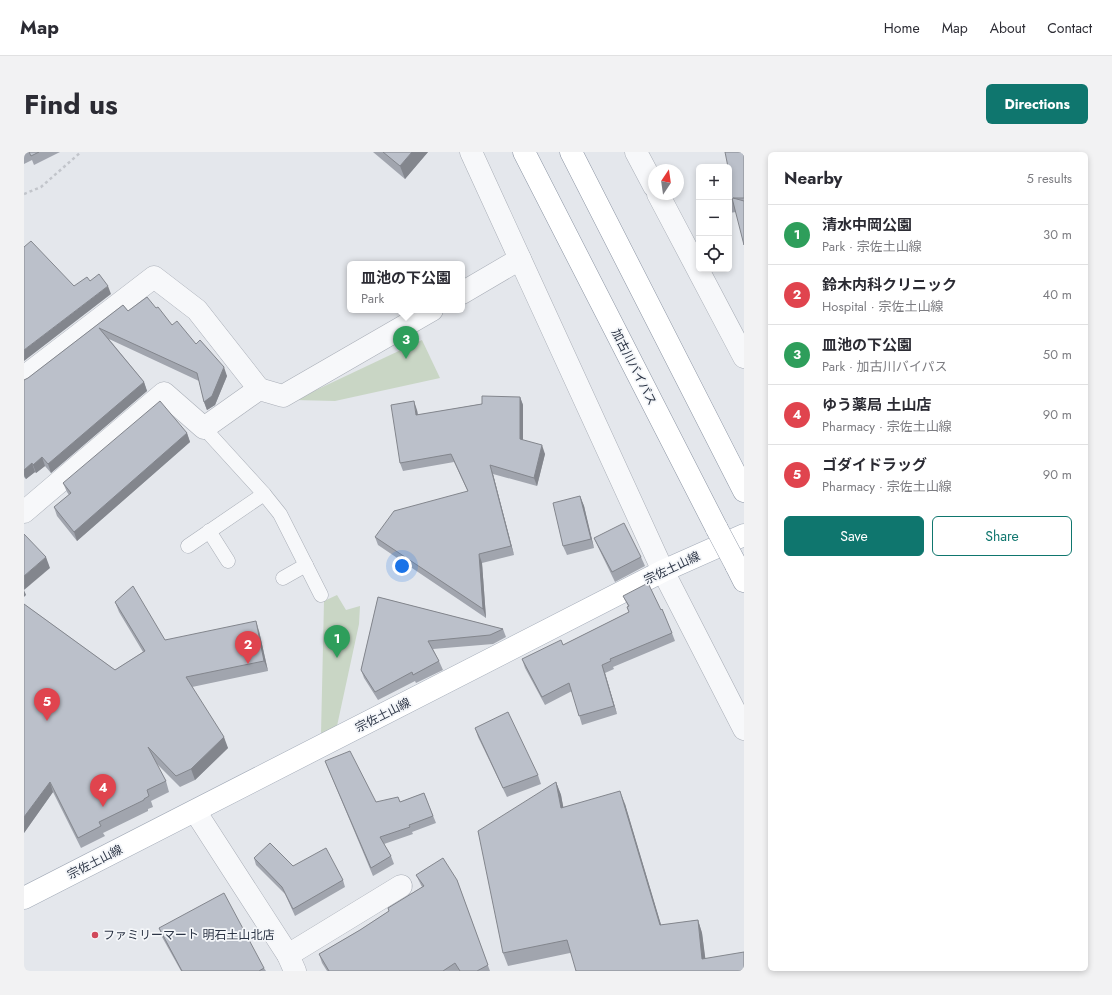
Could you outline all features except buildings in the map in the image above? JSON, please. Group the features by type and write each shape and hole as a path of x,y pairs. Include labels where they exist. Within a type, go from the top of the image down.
{"main road":[{"name":"加古川バイパス","path":"524,152 740,573"},
{"path":"571,152 744,490"},
{"name":"宗佐土山線","path":"24,898 663,571 744,535"}],"street":[{"path":"471,152 663,571 744,729"},
{"path":"636,152 648,175"},
{"path":"661,200 744,357"},
{"path":"465,291 520,259"},
{"path":"24,377 154,277 197,310 258,389 284,396 427,313"},
{"path":"24,512 164,393 204,428 258,389"},
{"path":"195,811 291,963 401,886"}],"lane":[{"path":"204,428 264,494 280,514 321,595"},
{"path":"188,546 264,494"},
{"path":"209,532 228,561"},
{"path":"283,578 306,565"}],"path":[{"path":"24,194 41,188 81,152"}],"green space":[{"path":"422,340 440,378 335,401 295,400"},
{"path":"337,595 346,610 360,606 359,624 337,726 321,734 324,601"}],"place":[{"name":"皿池の下公園","path":"406,359"},
{"name":"清水中岡公園","path":"337,658"},
{"name":"鈴木内科クリニック","path":"248,664"},
{"name":"ゴダイドラッグ","path":"47,721"},
{"name":"ゆう薬局 土山店","path":"103,807"},
{"name":"ファミリーマート 明石土山北店","path":"95,935"}]}
